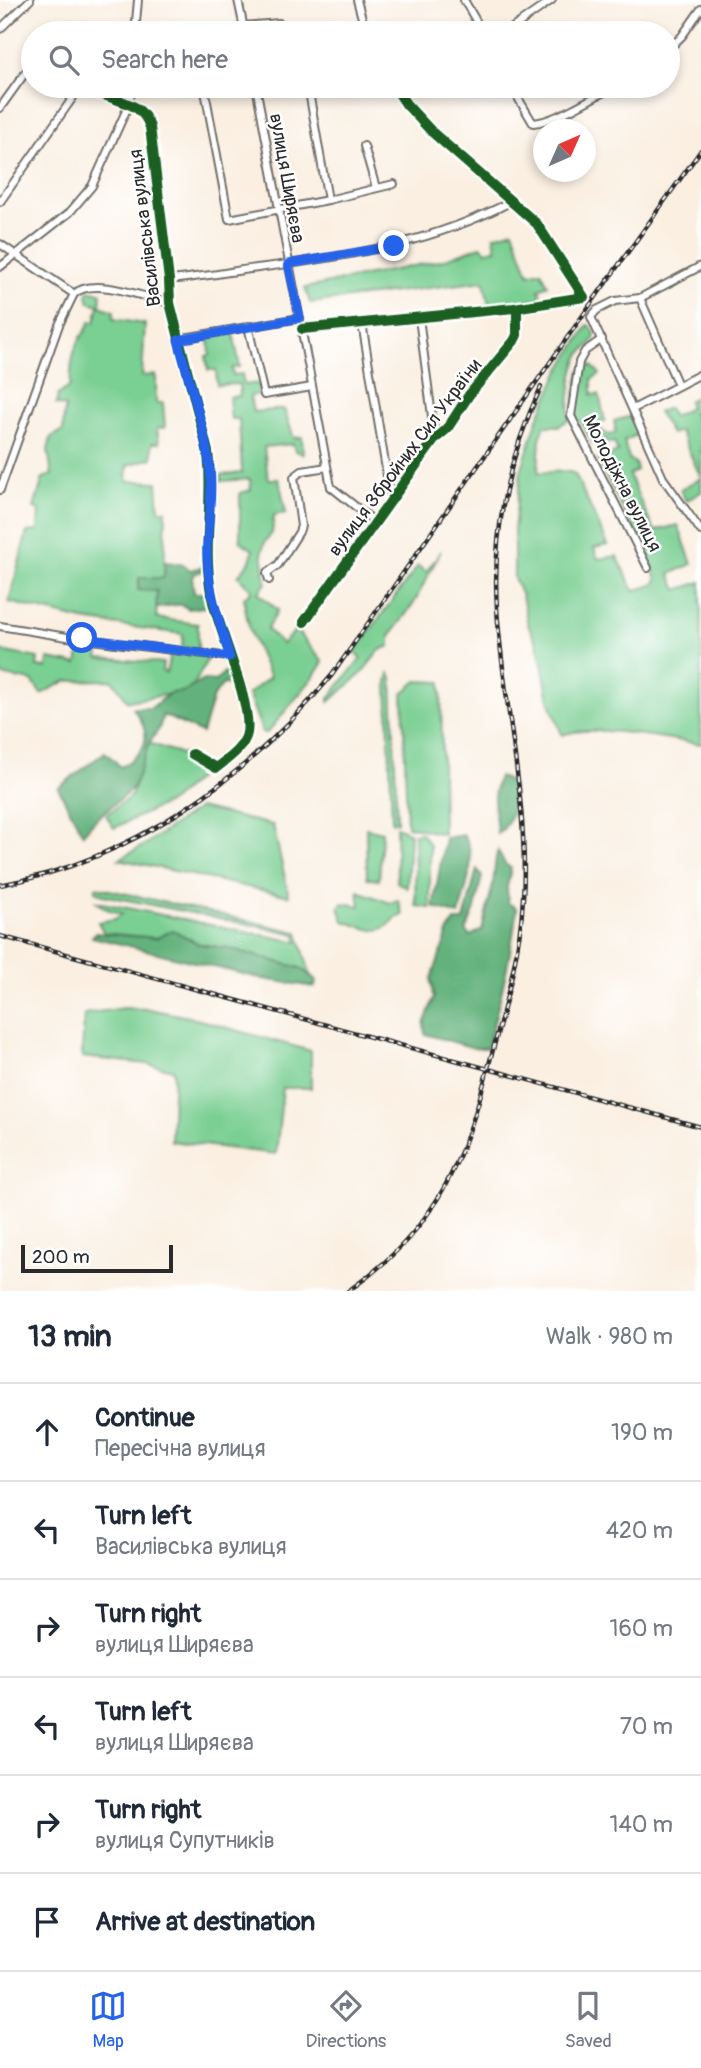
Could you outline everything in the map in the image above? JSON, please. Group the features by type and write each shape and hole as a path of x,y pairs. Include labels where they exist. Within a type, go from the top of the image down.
{"street":[{"path":"0,29 30,0"},
{"path":"136,21 138,0"},
{"path":"238,0 242,21"},
{"path":"357,0 363,21"},
{"path":"464,0 476,21"},
{"path":"522,21 552,0"},
{"path":"680,38 701,9"},
{"path":"0,108 21,79"},
{"path":"0,202 74,98"},
{"path":"113,98 130,102"},
{"path":"0,267 70,212 92,186 130,98"},
{"path":"206,98 229,219 278,211 394,184"},
{"name":"вулиця Ширяєва","path":"258,98 331,487 374,522"},
{"path":"310,98 328,200"},
{"path":"302,329 517,308 584,297 537,224 432,132 402,98"},
{"path":"518,98 533,123 546,122 590,98"},
{"name":"Василівська вулиця","path":"130,102 147,118 150,127 170,303 203,429 211,475 208,573 213,602 248,724 245,740 216,768 192,754"},
{"path":"364,146 376,188"},
{"path":"169,280 394,246 456,228 512,201"},
{"path":"0,244 74,294"},
{"path":"701,266 640,298 615,301 597,310 591,317 663,478 701,531"},
{"path":"0,490 59,325 74,294 92,286 170,303"},
{"path":"640,298 678,385"},
{"name":"вулиця Збройних Сил України","path":"304,622 435,439 447,429 469,395 514,341 517,335 517,308"},
{"path":"178,340 300,318"},
{"path":"419,318 435,439"},
{"path":"362,323 391,500"},
{"path":"248,326 264,395 312,387"},
{"name":"Молодіжна вулиця","path":"602,339 585,351 579,362 571,416 648,568"},
{"path":"633,409 701,376"},
{"path":"269,580 267,573 278,565 301,526 294,477 302,471 327,467"},
{"path":"0,626 230,657"}],"green space":[{"path":"513,230 529,274 541,271 548,285 539,289 542,299 489,306 484,281 310,303 305,288 443,260 481,246 486,251 496,249 494,236"},
{"path":"89,290 101,293 100,306 114,311 113,319 145,324 142,376 156,375 156,403 163,403 165,428 157,428 159,443 152,443 152,458 128,465 127,481 157,482 159,510 166,510 164,578 139,590 158,591 156,618 198,624 198,650 182,647 183,634 83,620 9,602 27,532 38,531 39,510 34,508 43,478 52,475 48,450 51,437 63,431 66,407 56,404 58,395 70,386 74,351 90,322 95,322 99,305 89,302"},
{"path":"588,325 594,330 595,337 580,355 574,370 569,420 558,426 544,426 540,439 538,472 566,471 575,474 608,545 594,548 598,559 617,556 634,591 655,584 657,578 598,460 618,452 614,442 608,443 606,439 593,444 575,416 580,371 591,365 600,374 592,379 592,395 599,394 605,421 598,423 603,432 609,435 616,433 614,421 632,416 641,433 624,441 629,459 635,463 637,470 629,475 654,531 678,525 692,564 670,574 677,590 701,582 701,744 611,731 562,735 549,700 537,643 528,625 522,596 514,578 514,529 521,471 538,418 558,374"},
{"path":"233,332 240,367 232,368 233,375 242,374 244,385 260,383 261,394 250,396 253,412 284,409 294,438 302,437 303,454 295,451 293,444 264,447 268,479 279,479 286,513 274,515 272,533 262,551 266,583 258,593 278,610 267,629 282,644 296,630 323,662 267,733 263,733 248,694 270,677 253,639 248,620 244,598 252,590 238,576 250,561 253,550 240,541 240,493 251,490 250,479 221,481 221,475 242,473 239,419 231,419 229,397 240,396 239,384 217,385 216,370 208,370 206,356 210,355 209,337"},
{"path":"701,394 701,409 693,413 701,430 701,478 680,431 671,434 658,412 668,408 673,417 690,408 688,401"},
{"path":"701,478 701,492 686,501 680,490"},
{"path":"441,551 414,603 390,636 390,646 380,650 360,675 329,702 329,698 361,658 354,652 418,566 426,572"},
{"path":"165,562 183,564 190,570 204,564 203,571 192,577 194,593 208,593 213,606 188,609 177,605 156,608 157,591 138,590 139,578 164,578"},
{"path":"82,638 101,640 98,658 163,663 162,671 166,673 171,651 209,656 194,685 183,692 128,701 112,680 66,681 41,694 32,681 0,675 0,651 38,658 37,667 47,668 48,659 77,664"},
{"path":"230,667 234,685 223,684 213,697 202,733 163,715 131,790 96,819 83,834 58,788 105,752 121,767 138,754 145,741 145,734 144,726 133,708 151,708 170,693 183,692 204,680 215,681"},
{"path":"389,673 392,677 397,822 392,822 387,682"},
{"path":"417,681 441,682 443,834 407,826 403,693"},
{"path":"149,743 190,757 209,768 172,801 114,828 106,815 131,796"},
{"path":"499,777 511,782 513,803 507,824 497,834 494,798"},
{"path":"199,808 273,825 289,896 119,859"},
{"path":"396,827 410,833 407,888 397,882"},
{"path":"366,828 382,832 379,880 367,878"},
{"path":"421,833 430,845 430,908 416,906 414,834"},
{"path":"463,835 468,843 471,863 459,915 433,907 445,838"},
{"path":"498,851 505,864 511,868 507,887 508,903 517,908 505,979 487,1048 474,1048 425,1034 424,1024 434,998 431,980 449,930 455,921 464,921 477,869 482,876 475,909 466,931 470,936 482,930"},
{"path":"96,887 298,932 311,977 300,968 231,949 199,944 174,931 157,938 104,933 98,922 115,919 122,914 104,908 97,902 298,942 296,934 103,895 95,891"},
{"path":"358,891 390,903 398,900 403,915 380,930 344,921 339,908 342,903 360,906"},
{"path":"173,930 199,944 231,949 300,968 316,980 315,987 263,979 92,937 95,933 157,938"},
{"path":"123,1008 149,1009 189,1017 311,1051 311,1088 283,1088 276,1154 171,1141 174,1070 147,1064 82,1057 84,1014"}],"railway":[{"path":"0,885 49,873 142,835 225,780 299,713 332,675 701,150"},
{"path":"348,1291 400,1248 438,1199 452,1172 476,1112 514,966 521,921 524,861 519,789 500,644 497,551 512,467 541,387"},
{"path":"0,936 701,1127"}],"cycle path":[{"path":"113,98 132,105 147,119 150,127 170,303 208,452 208,564 213,602 241,687 247,720 247,733 239,748 216,768 192,754"},
{"path":"302,329 514,308 584,297 537,224 432,132 402,98"},
{"path":"304,622 435,439 447,429 469,395 514,341 517,335 517,308"}],"route":[{"path":"82,638 230,657 213,602 208,573 207,547 211,505 208,452 178,340 300,318 288,264 394,246"}]}
